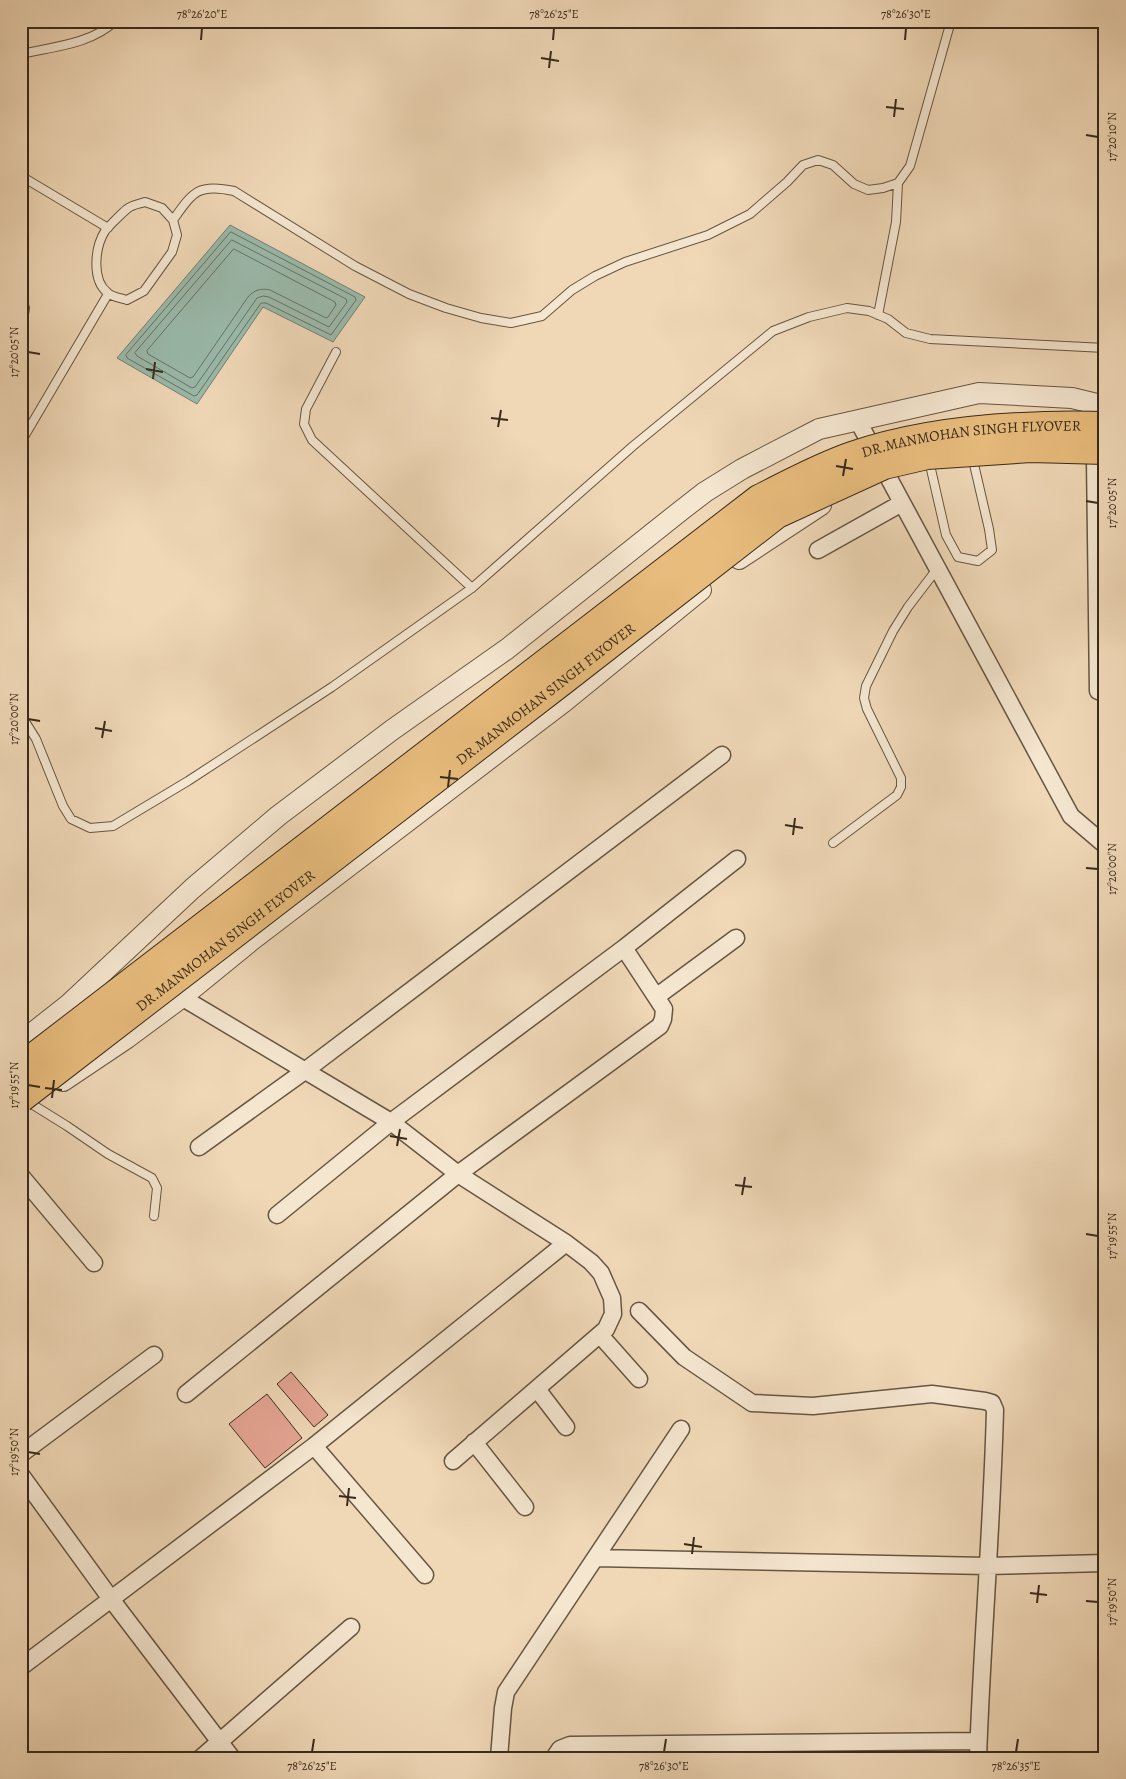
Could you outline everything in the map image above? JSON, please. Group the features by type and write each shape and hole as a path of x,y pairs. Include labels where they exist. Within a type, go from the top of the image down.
{"highway":[{"name":"DR.MANMOHAN SINGH FLYOVER","path":"21,1066 759,499 852,456 895,444 972,431 1027,427 1105,426"},
{"name":"DR.MANMOHAN SINGH FLYOVER","path":"24,1104 776,514 884,465 927,456 1031,448 1101,456"}],"street":[{"path":"21,1042 69,1004 193,888 278,816 392,730 507,649 705,492 742,469 819,429 979,393 1072,398 1105,406"},
{"path":"858,421 1071,816 1105,845"},
{"path":"24,1104 126,1038 181,998 252,940 565,701 740,558 818,507 886,475 909,468 973,460 1101,456 1098,691 1105,692"},
{"path":"818,550 902,503"},
{"path":"199,1147 306,1070 722,755"},
{"path":"277,1215 391,1122 624,948 737,859"},
{"path":"656,997 736,938"},
{"path":"186,1394 458,1174 660,1026 664,1019 664,1009 624,948"},
{"path":"120,957 181,998 306,1070 391,1122 458,1174 566,1243 592,1262 601,1273 612,1298 613,1314 606,1329 453,1461"},
{"path":"21,1176 94,1263"},
{"path":"21,1668 314,1446 566,1243"},
{"path":"639,1310 684,1357 752,1403 813,1406 932,1394 992,1403 995,1410 993,1480 978,1758"},
{"path":"600,1335 639,1379"},
{"path":"21,1454 154,1355"},
{"path":"537,1389 566,1427"},
{"path":"499,1758 506,1692 681,1429"},
{"path":"474,1442 525,1507"},
{"path":"314,1446 425,1575"},
{"path":"21,1475 111,1599 232,1758"},
{"path":"596,1558 987,1566 1105,1563"},
{"path":"201,1758 351,1627"},
{"path":"554,1758 560,1749 570,1746 978,1741"}],"lane":[{"path":"21,54 81,41 108,29 115,21"},
{"path":"878,315 896,222 898,183 910,166 951,21"},
{"path":"173,220 187,200 204,188 216,187 234,191 355,266 409,294 446,308 481,318 511,323 542,316 572,290 595,276 625,262 708,235 750,214 787,182 803,165 818,160 833,165 854,184 868,190 898,183"},
{"path":"21,176 108,228"},
{"path":"145,202 162,208 173,220 177,234 172,252 144,291 127,300 108,294 98,279 95,261 104,233 108,228 128,208 145,202"},
{"path":"21,442 108,294"},
{"path":"21,297 25,308 21,332"},
{"path":"21,715 36,739 63,806 71,819 90,828 113,826 188,781 332,688 472,588 633,446 772,331 810,317 847,308 869,311 888,319 906,332 930,339 1105,348"},
{"path":"336,352 306,409 304,424 312,440 472,588"},
{"path":"930,465 946,535 958,557 978,561 992,550 990,529 973,460"},
{"path":"833,843 897,795 901,787 900,778 867,709 864,698 866,686 898,623 937,568"},
{"path":"24,1104 67,1126 108,1154 152,1178 157,1188 154,1216"}],"water":[{"path":"230,225 365,297 333,342 263,307 197,404 117,358"}],"building":[{"path":"291,1372 328,1415 314,1427 277,1384"},
{"path":"267,1394 302,1438 265,1468 229,1424"}]}
